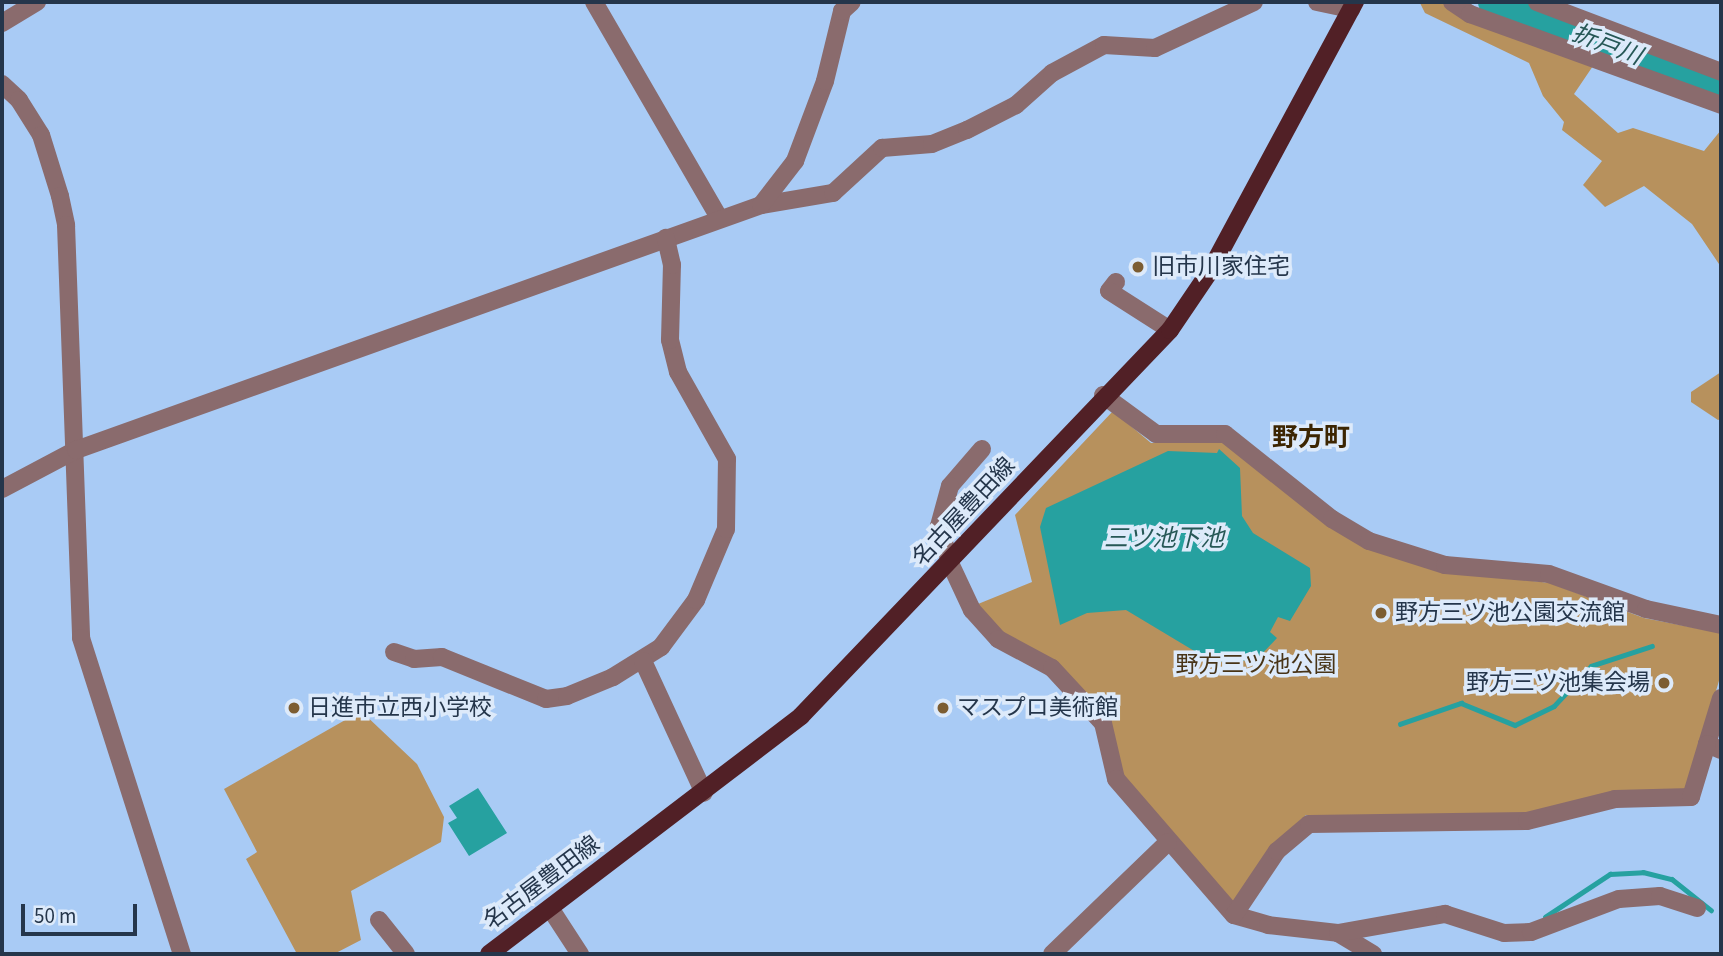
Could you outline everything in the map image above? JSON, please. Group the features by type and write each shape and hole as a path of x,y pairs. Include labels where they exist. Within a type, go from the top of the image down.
{"main road":[{"name":"名古屋豊田線","path":"489,954 704,793 801,716 950,564 1103,395 1170,330 1210,271 1353,5"}],"street":[{"path":"2,23 37,2"},
{"path":"594,2 719,218"},
{"path":"761,205 795,161 825,81 842,11 852,2"},
{"path":"2,489 76,450 719,218 761,205 833,193 882,148 932,144 967,130 1016,106 1052,73 1104,45 1155,48 1255,2"},
{"path":"1317,2 1353,5"},
{"path":"1452,2 1470,14 1721,104"},
{"path":"1537,2 1721,72"},
{"path":"2,84 19,100 41,135 61,197 66,225 81,638 182,954"},
{"path":"394,653 414,659 442,657 546,699 567,696 643,661 661,647 696,600 726,529 729,498 727,459 678,372 670,340 672,265 666,238"},
{"path":"1116,282 1110,291 1170,330"},
{"path":"1103,395 1156,435 1225,434 1300,495 1369,541 1445,565 1549,574 1646,609 1721,625"},
{"path":"982,449 950,486 939,526 950,564 972,610 998,639 1052,668 1103,723 1116,779 1234,915 1268,925 1338,933 1445,914 1504,933 1531,932 1619,899 1660,896 1697,908"},
{"path":"643,661 704,793"},
{"path":"1234,915 1277,851 1309,824 1527,821 1615,799 1691,797 1714,747 1721,698"},
{"path":"1052,954 1168,842"},
{"path":"550,908 580,954"},
{"path":"379,920 406,954"},
{"path":"1338,933 1373,954"}],"green space":[{"path":"1443,2 1595,63 1574,94 1618,133 1633,128 1704,151 1721,130 1721,267 1692,224 1644,186 1605,207 1583,185 1602,161 1562,130 1564,122 1543,96 1529,63 1425,13 1420,3"},
{"path":"1721,372 1721,419 1718,420 1691,402 1691,392"},
{"name":"野方三ツ池公園","path":"1113,411 1151,443 1223,441 1329,525 1447,571 1550,583 1644,618 1721,633 1721,674 1686,792 1520,815 1306,815 1269,849 1234,903 1122,777 1107,720 1003,635 978,604 1032,582 1015,515"},
{"path":"361,711 417,764 444,817 441,842 351,891 361,940 334,954 297,954 246,859 257,852 224,789"}],"water":[{"name":"三ツ池下池","path":"1219,449 1240,468 1242,516 1253,533 1310,568 1311,586 1290,621 1278,617 1270,632 1277,638 1260,656 1232,664 1206,658 1126,610 1087,613 1060,625 1040,527 1046,508 1168,451 1217,453"},
{"path":"478,788 507,833 469,856 448,823 457,818 449,806"}],"waterway":[{"name":"折戸川","path":"1492,2 1721,89"},
{"path":"1400,724 1461,703 1515,725 1554,706 1591,666 1652,646"},
{"path":"1545,917 1610,874 1643,872 1672,879 1711,910"}],"place":[{"name":"旧市川家住宅","path":"1138,267"},
{"name":"野方三ツ池公園交流館","path":"1381,613"},
{"name":"野方三ツ池集会場","path":"1664,683"},
{"name":"日進市立西小学校","path":"294,708"},
{"name":"マスプロ美術館","path":"943,708"}],"district":[{"name":"野方町","path":"1311,438"}]}
